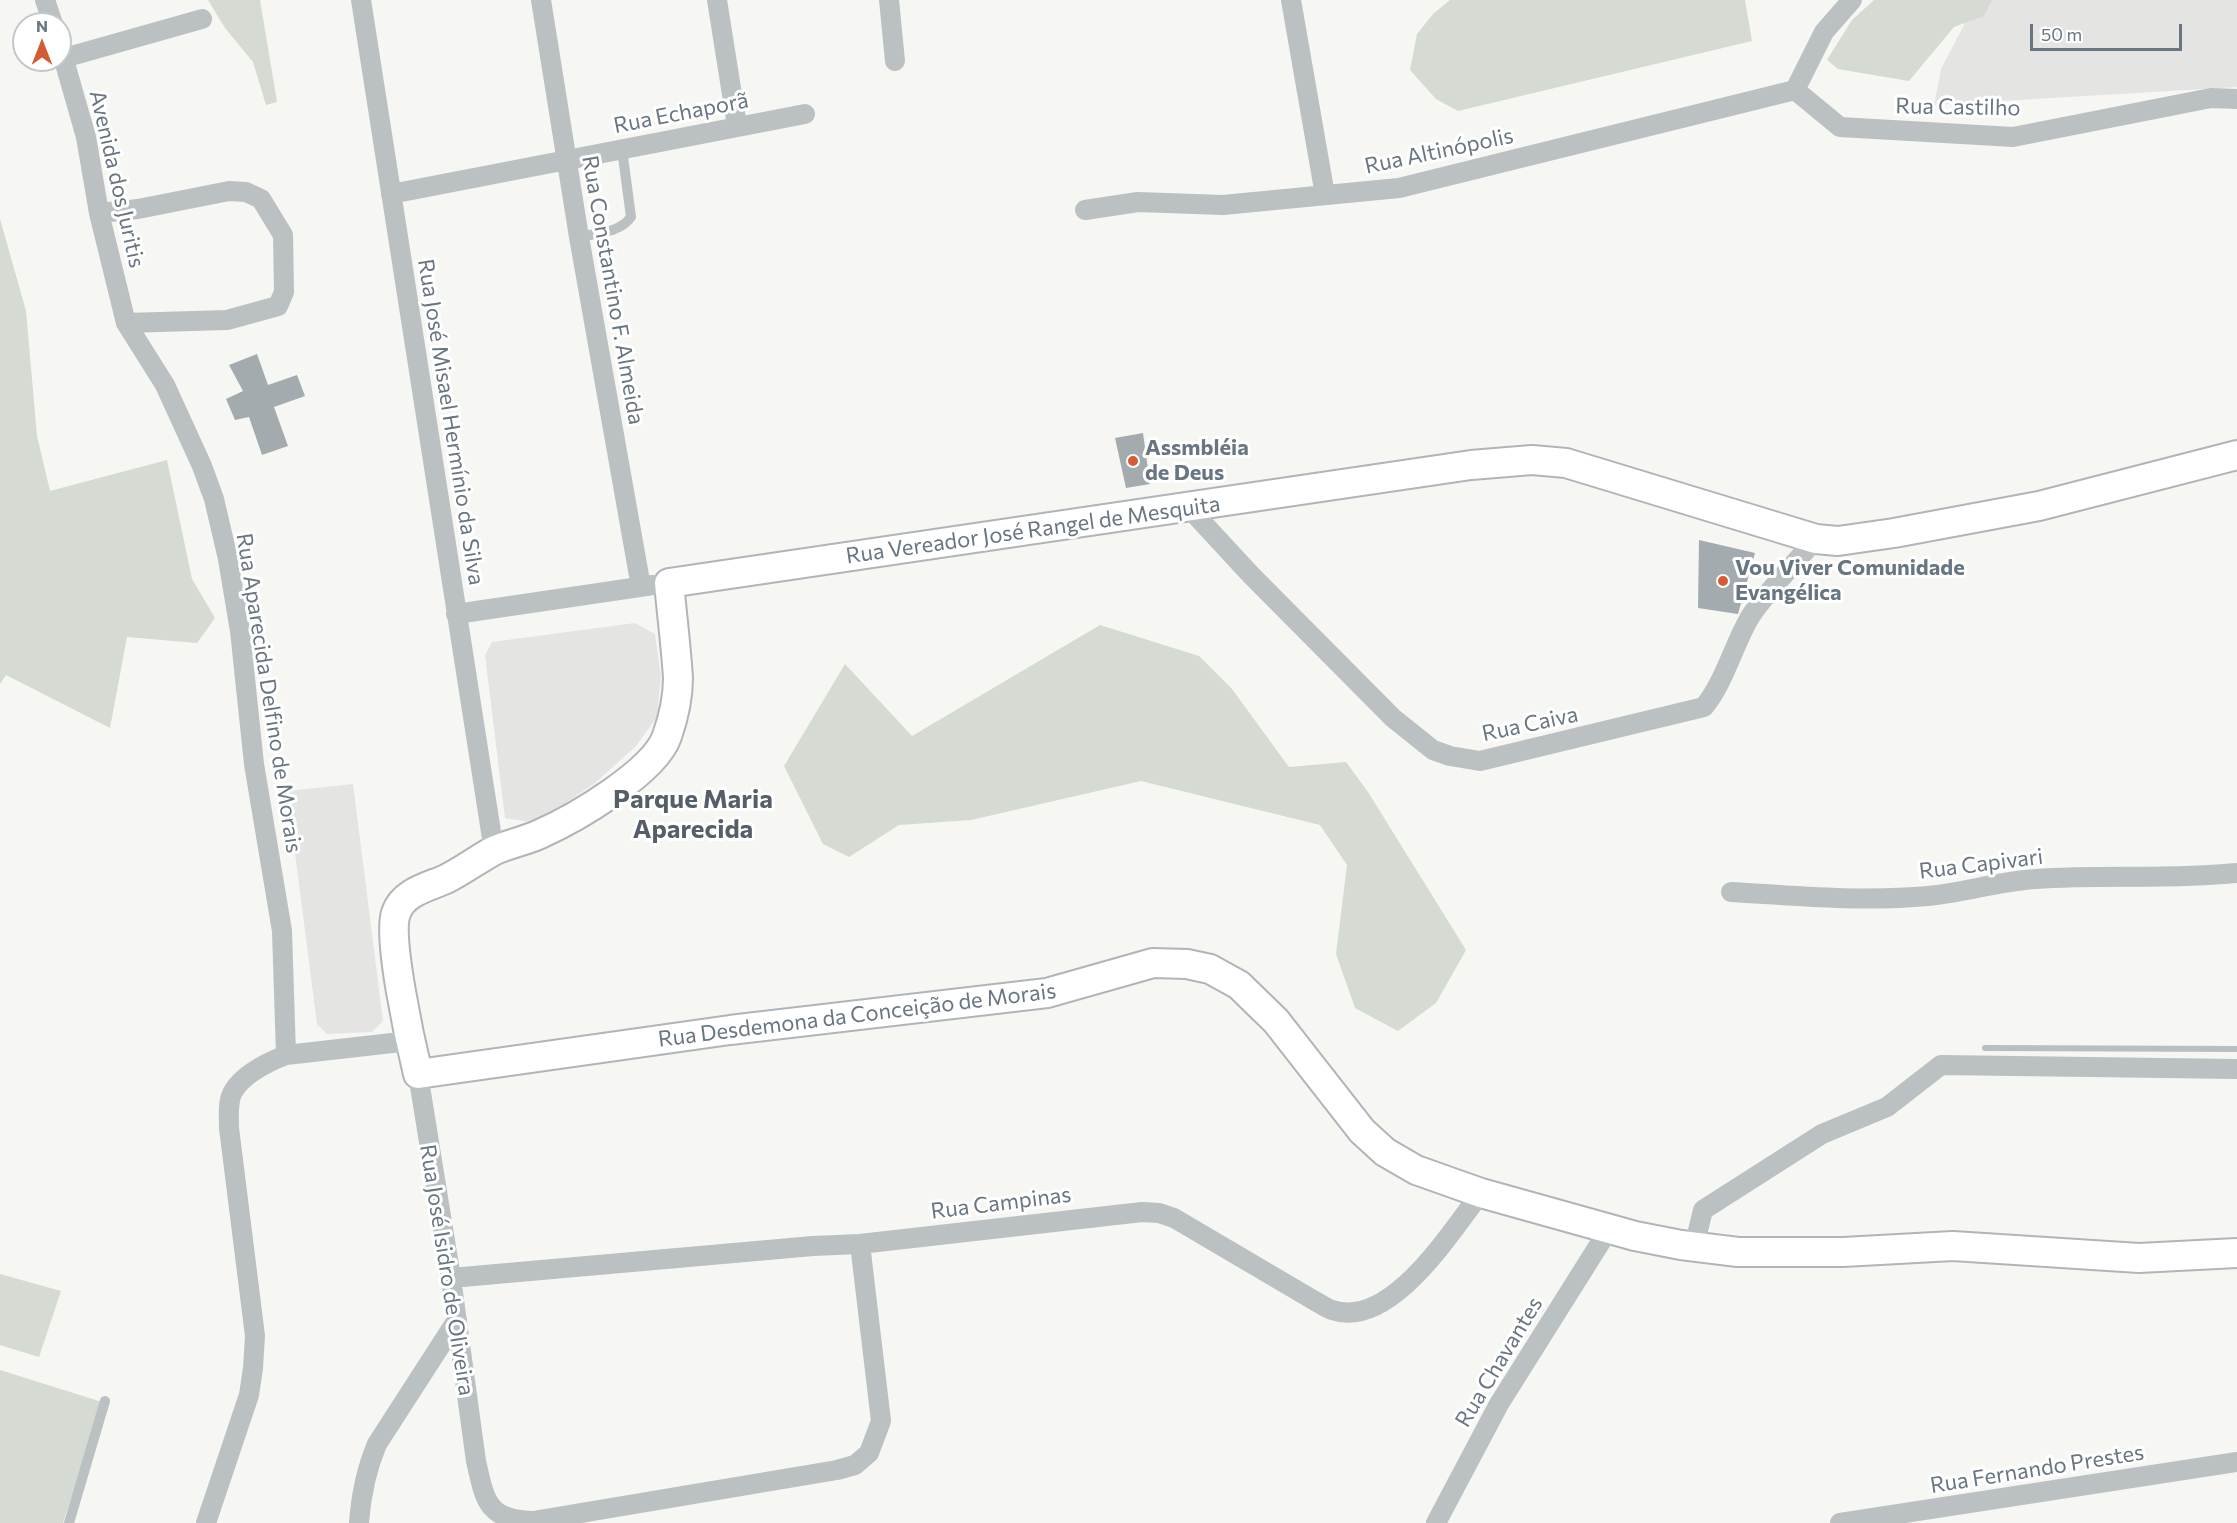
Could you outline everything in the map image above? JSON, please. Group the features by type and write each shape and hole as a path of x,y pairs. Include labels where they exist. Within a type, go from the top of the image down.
{"street":[{"name":"Rua José Misael Hermínio da Silva","path":"361,0 494,851"},
{"name":"Rua Constantino F. Almeida","path":"541,0 566,161 641,587"},
{"path":"717,0 737,126"},
{"path":"889,0 895,61"},
{"path":"1291,0 1325,195"},
{"path":"1795,90 1824,32 1852,0"},
{"path":"72,50 202,19"},
{"name":"Avenida dos Juritis","path":"68,72 86,137 99,213 126,323"},
{"name":"Rua Altinópolis","path":"1085,210 1138,202 1224,205 1399,188 1795,90"},
{"name":"Rua Castilho","path":"1795,90 1840,127 2013,136 2211,98 2237,99"},
{"name":"Rua Echaporã","path":"391,195 805,114"},
{"path":"99,213 138,209 229,191 246,192 261,199 283,235 284,292 278,306 226,320 126,323"},
{"name":"Rua Aparecida Delfino de Morais","path":"126,323 165,385 202,466 214,499 228,559 240,631 254,764 282,931 286,1054"},
{"name":"Rua Vereador José Rangel de Mesquita","path":"456,614 1471,465 1533,460 1566,463 1816,539 1838,541 2039,506 2237,455"},
{"name":"Rua Caiva","path":"1188,508 1393,718 1432,750 1450,756 1480,761 1704,707 1716,692 1724,669 1751,616 1816,539"},
{"name":"Rua José Isidro de Oliveira","path":"669,583 678,680 673,715 666,739 646,765 606,797 541,834 494,851 447,878 413,893 399,903 394,916 395,949 451,1278 479,1472 490,1507 501,1516 513,1520 533,1521 837,1470 855,1465 869,1453 881,1420 860,1244"},
{"name":"Rua Capivari","path":"1731,892 1884,900 1931,896 2006,882 2037,879 2196,878 2237,873"},
{"name":"Rua Desdemona da Conceição de Morais","path":"418,1074 730,1030 1047,993 1153,963 1187,964 1210,969 1239,985 1276,1021 1362,1131 1385,1152 1416,1170 1481,1193 1609,1229 1694,1247 1738,1252 1843,1252 1953,1246 2139,1258 2237,1253"},
{"path":"206,1523 249,1395 254,1368 255,1336 229,1128 228,1109 233,1091 268,1063 286,1054 410,1041"},
{"path":"1694,1247 1703,1210 1822,1134 1887,1107 1941,1065 2237,1069"},
{"name":"Rua Campinas","path":"451,1278 813,1246 860,1244 1126,1212 1160,1213 1194,1228 1315,1301 1333,1310 1350,1312 1366,1310 1398,1292 1420,1272 1481,1193"},
{"name":"Rua Chavantes","path":"1436,1523 1499,1404 1609,1229"},
{"path":"359,1523 368,1464 377,1444 457,1320"},
{"name":"Rua Fernando Prestes","path":"1843,1523 2237,1462"}],"lane":[{"path":"579,237 615,229 627,224 631,217 622,149"},
{"path":"69,1523 105,1401"}],"shaded area":[{"path":"208,0 260,0 277,102 266,105 253,62 225,28"},
{"path":"1450,0 1745,0 1752,41 1458,111 1436,99 1410,70 1417,34 1433,14"},
{"path":"1874,0 1992,0 1984,16 1954,27 1909,81 1838,69 1827,60 1852,20"},
{"path":"1977,0 2237,0 2237,87 1934,105 1941,69"},
{"path":"0,219 26,311 37,436 50,491 167,460 192,579 215,618 197,643 127,637 110,728 6,675 0,684"},
{"path":"635,623 655,634 661,677 657,717 636,746 595,783 553,812 530,822 505,818 485,655 492,642"},
{"path":"1100,625 1199,656 1232,689 1289,767 1346,762 1368,792 1466,950 1436,1003 1398,1031 1355,1008 1336,954 1347,865 1320,825 1141,781 971,820 899,825 849,857 823,844 784,766 845,664 912,736"},
{"path":"353,784 383,1021 372,1032 327,1034 317,1024 287,791"},
{"path":"0,1274 61,1291 39,1357 0,1345"},
{"path":"0,1370 102,1402 63,1523 0,1523"}],"building":[{"path":"257,354 268,385 297,375 305,396 274,407 288,446 262,455 249,417 235,420 226,399 243,391 229,365"},
{"name":"Assmbléia de Deus","path":"1143,433 1150,484 1126,488 1115,438"},
{"name":"Vou Viver Comunidade Evangélica","path":"1699,540 1755,553 1738,614 1698,608"}],"waterway":[{"path":"1985,1048 2237,1049"}],"place":[{"name":"Assmbléia de Deus","path":"1133,461"},
{"name":"Vou Viver Comunidade Evangélica","path":"1723,581"}],"district":[{"name":"Parque Maria Aparecida","path":"693,814"}]}
